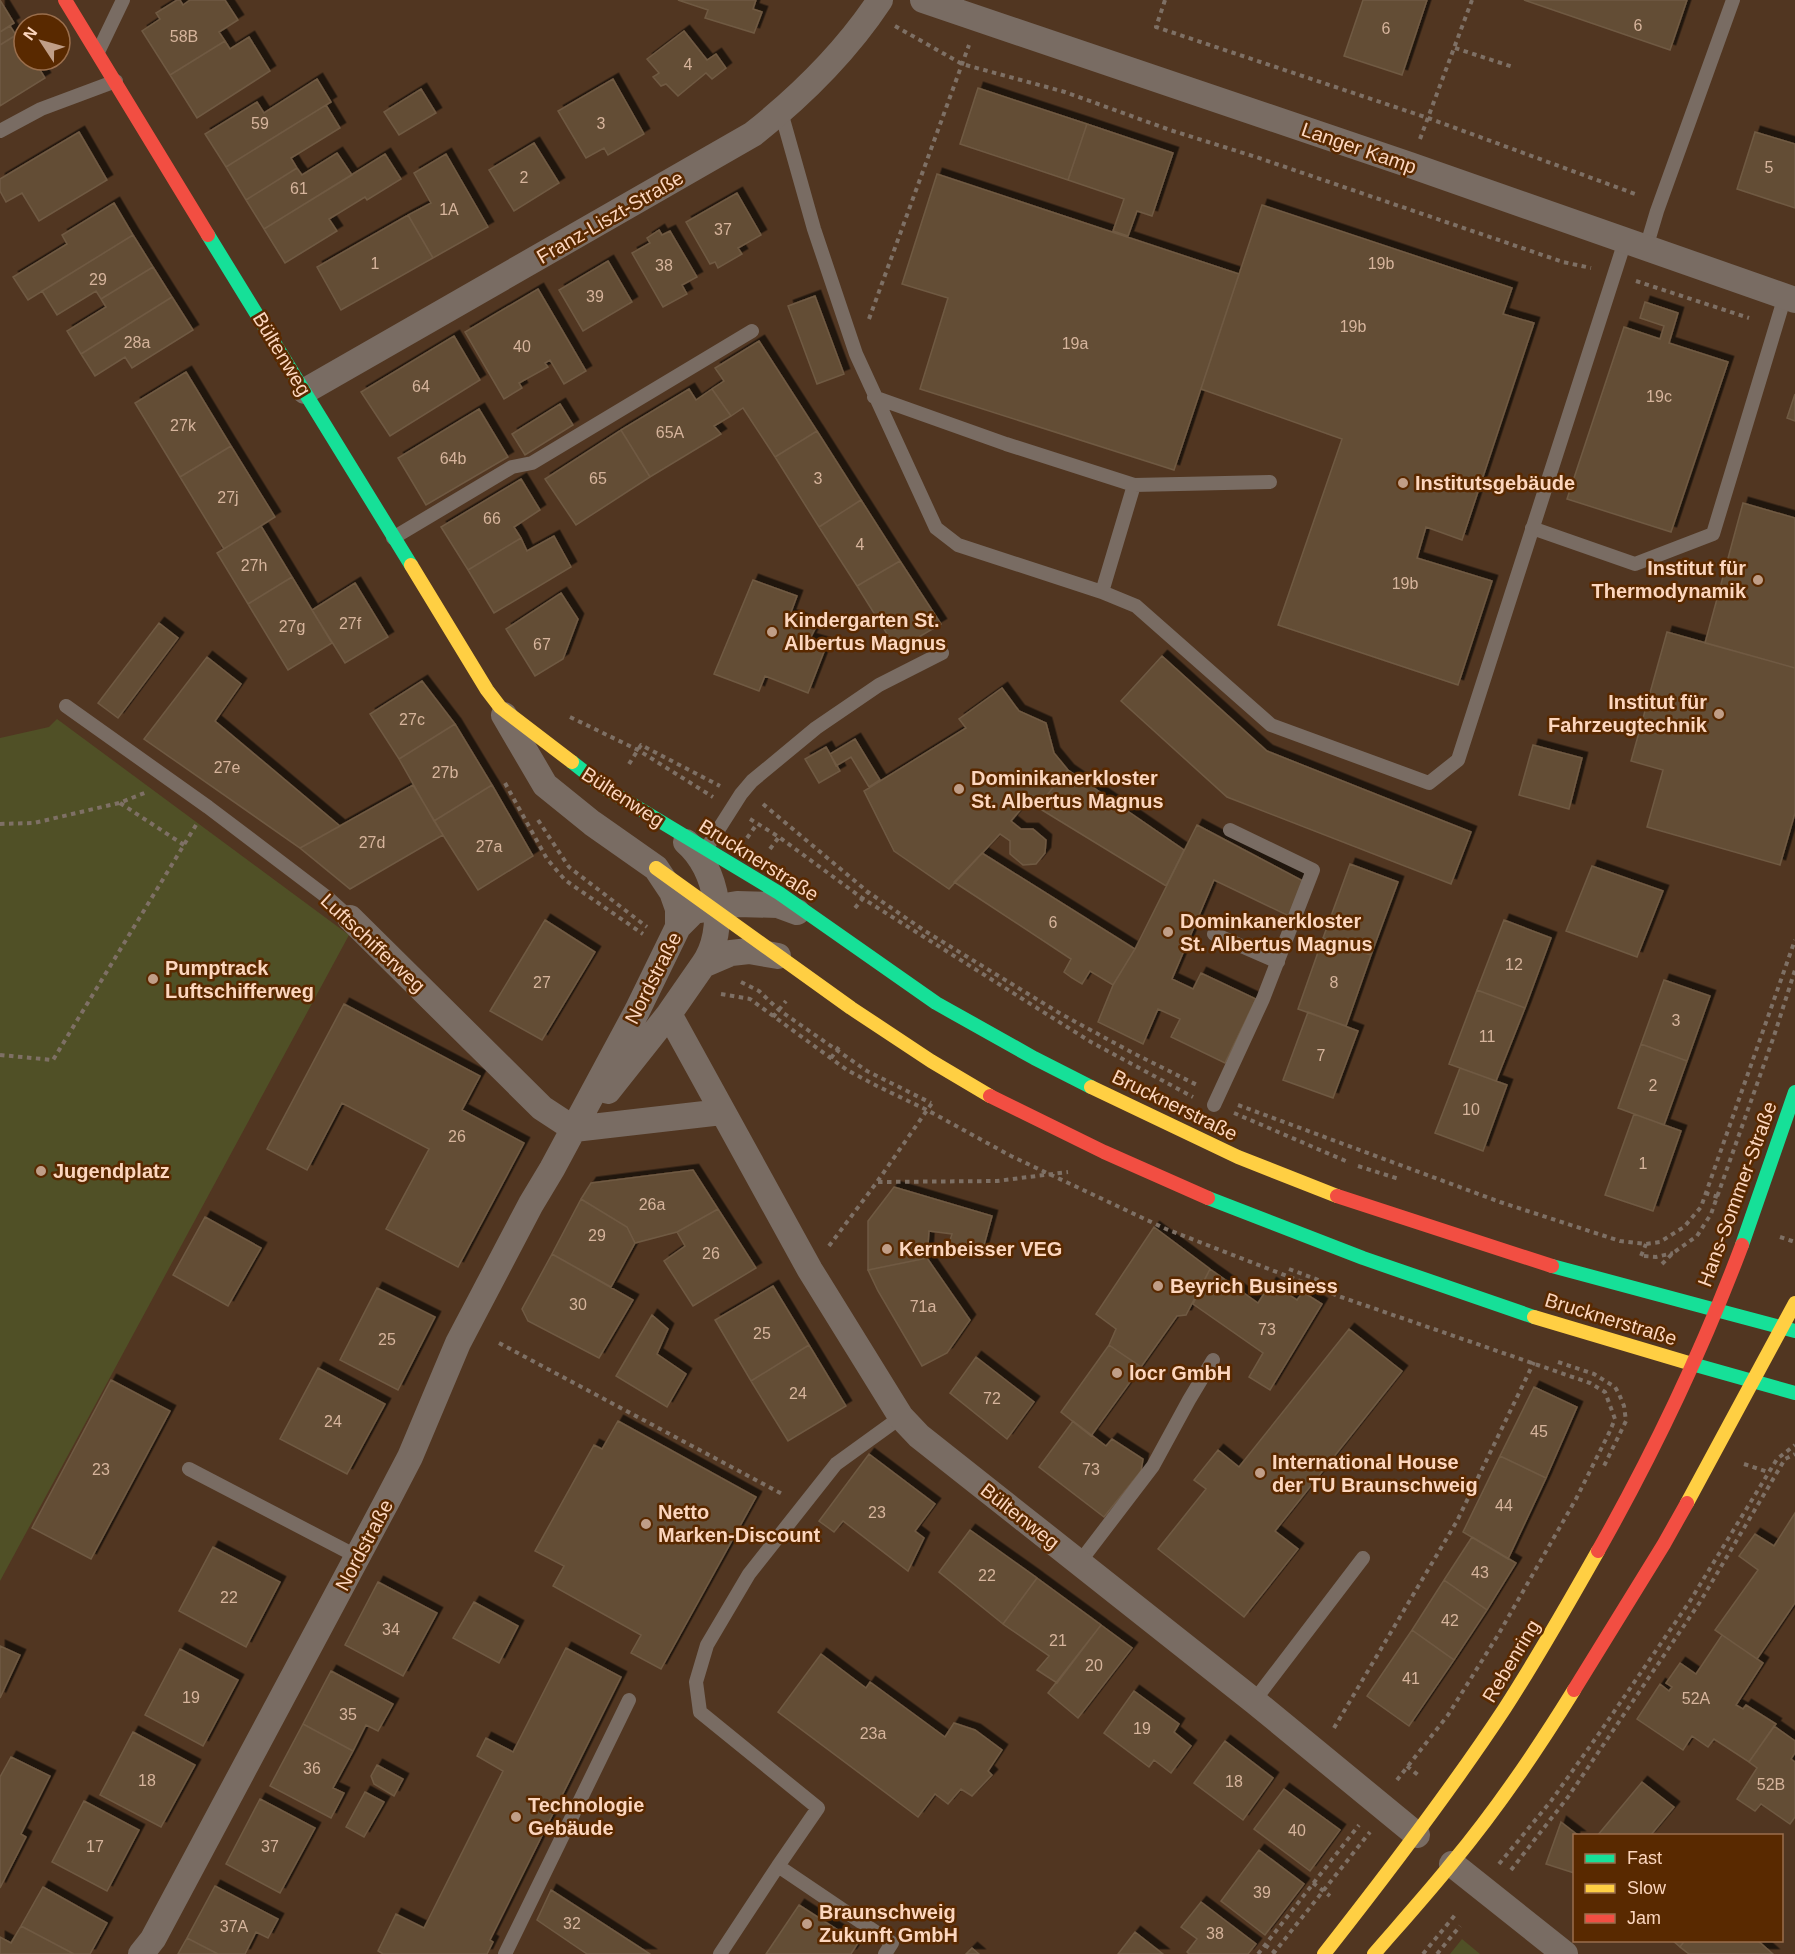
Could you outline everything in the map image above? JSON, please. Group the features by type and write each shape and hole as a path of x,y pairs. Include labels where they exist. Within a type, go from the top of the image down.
{"main road":[{"name":"Bültenweg","path":"65,0 487,690 500,707 605,788 668,825"},
{"name":"Brucknerstraße","path":"668,825 779,893 945,1008 1034,1058 1238,1157 1356,1203 1512,1254 1628,1288 1789,1329"},
{"name":"Bültenweg","path":"656,868 715,909"},
{"name":"Brucknerstraße","path":"715,909 851,1008 974,1087 1134,1167 1232,1209 1349,1253 1511,1309 1795,1393"},
{"name":"Hans-Sommer-Straße","path":"1692,1364 1716,1310 1757,1203 1795,1092"},
{"path":"1374,1954 1452,1864 1523,1769 1582,1678 1664,1544 1754,1382 1789,1329 1795,1303"},
{"name":"Rebenring","path":"1324,1954 1417,1836 1491,1729 1535,1660 1654,1448 1692,1364"}],"street":[{"name":"Franz-Liszt-Straße","path":"305,391 753,134 781,112 833,63 880,0"},
{"name":"Langer Kamp","path":"923,0 1410,165 1790,298"},
{"name":"Bültenweg","path":"500,707 546,785 592,823 656,868 672,892 678,909 678,927"},
{"name":"Bültenweg","path":"668,825 692,847 707,871 714,891 716,928 714,942 710,955 703,964"},
{"name":"Nordstraße","path":"141,1954 153,1939 358,1557 410,1457 458,1343 637,1011 678,927 694,911 746,903 778,905 817,920"},
{"name":"Luftschifferweg","path":"350,918 542,1108 574,1129"},
{"name":"Nordstraße","path":"574,1129 585,1120 669,1014 703,964 731,953 749,951 780,957"},
{"name":"Bültenweg","path":"669,1014 810,1270 901,1417 919,1436 1254,1701 1417,1836"},
{"path":"574,1129 722,1112"},
{"path":"1452,1864 1565,1954"}],"lane":[{"path":"98,51 123,0"},
{"path":"781,112 814,229 856,354 936,528 958,544 1102,592 1136,606 1271,725 1429,783 1458,760 1615,273 1657,211 1734,0"},
{"path":"0,131 41,109 116,81"},
{"path":"1532,528 1635,564 1713,534 1775,326 1790,298"},
{"path":"393,538 512,467 532,463 752,331"},
{"path":"874,397 1006,444 1134,485 1270,482"},
{"path":"1102,592 1134,485"},
{"path":"706,849 741,794 752,781 816,728 879,685 942,653"},
{"name":"Luftschifferweg","path":"66,706 208,807 328,898 350,918"},
{"path":"1214,1105 1239,1055 1313,870 1230,830"},
{"path":"1214,934 1278,962"},
{"path":"1079,1563 1153,1466 1213,1360"},
{"path":"720,1954 818,1808 700,1712 696,1682 708,1645 735,1594 836,1464 901,1417"},
{"path":"189,1468 358,1557"},
{"path":"1254,1701 1363,1558"},
{"path":"505,1954 629,1700"},
{"path":"778,1866 892,1943 885,1954"}],"path":[{"path":"1166,0 1156,27 1428,118 1640,195"},
{"path":"1410,165 1472,0"},
{"path":"856,354 979,20"},
{"path":"891,24 962,64 1065,92 1170,130 1563,262 1615,273 1775,326"},
{"path":"1455,48 1513,67"},
{"path":"560,712 638,750 733,808 778,837 862,898 1091,1042 1191,1095 1356,1165 1401,1180"},
{"path":"638,750 641,745 720,786"},
{"path":"0,824 33,822 119,802 149,791 159,771"},
{"path":"505,783 547,859 565,880 646,936"},
{"path":"741,794 761,803 867,892 862,898"},
{"path":"119,802 184,845"},
{"path":"0,1055 53,1060 208,807"},
{"path":"1641,1256 1646,1244 1660,1242 1684,1227 1701,1207 1795,940"},
{"path":"1630,1253 1641,1256 1664,1255 1684,1246 1697,1236 1711,1214 1795,970"},
{"path":"721,994 750,999 848,1070 1050,1175 1166,1229 1330,1293 1590,1383 1605,1392 1615,1419 1576,1499 1498,1635 1448,1715 1397,1780"},
{"path":"773,1017 779,1010 789,1008"},
{"path":"831,1058 841,1044"},
{"path":"810,1270 877,1182 932,1103"},
{"path":"877,1182 996,1181 1069,1172"},
{"path":"1705,1193 1718,1197"},
{"path":"499,1343 803,1505"},
{"path":"1334,1728 1457,1521 1533,1362"},
{"path":"1590,1383 1594,1374"},
{"path":"1598,1478 1626,1421 1624,1406 1615,1387"},
{"path":"1609,1433 1619,1436"},
{"path":"1423,1954 1551,1801 1690,1601 1777,1459 1795,1445"},
{"path":"1511,1870 1568,1797 1700,1602 1785,1460 1795,1454"},
{"path":"1760,1486 1767,1488"},
{"path":"1418,1775 1424,1766"},
{"path":"1265,1945 1275,1953 1322,1890 1387,1811"},
{"path":"1258,1954 1359,1824"},
{"path":"1313,1883 1322,1890"},
{"path":"1437,1954 1460,1926"}],"shaded area":[{"path":"57,719 349,935 0,1581 0,738 49,727"},
{"path":"1462,1939 1480,1954 1450,1954"}],"building":[{"path":"0,0 12,20 12,24 0,32"},
{"path":"180,0 183,5 190,0 225,0 238,20 219,32 225,41 170,75 142,31 160,19 156,13"},
{"path":"678,0 756,0 753,9 762,12 754,33 705,18 708,10"},
{"path":"1363,0 1427,0 1402,75 1344,56"},
{"path":"1524,0 1687,0 1670,50"},
{"path":"10,26 12,38 0,45 0,32"},
{"path":"684,31 707,60 716,54 726,68 712,79 706,73 678,96 666,84 661,86 653,77 659,73 647,59"},
{"path":"249,37 270,71 197,118 170,75 225,41 230,49"},
{"path":"12,38 12,72 41,72 45,78 0,106 0,45"},
{"path":"317,79 331,102 226,167 205,134 257,102 264,113"},
{"path":"613,79 644,134 608,155 604,148 586,158 558,111"},
{"path":"978,88 1087,124 1068,180 960,144"},
{"path":"421,89 436,113 399,135 384,112"},
{"path":"326,105 340,128 291,158 297,168 246,200 226,167"},
{"path":"1087,124 1173,153 1152,216 1137,211 1128,236 1113,231 1124,199 1068,180"},
{"path":"79,132 107,180 39,221 22,193 6,202 0,191 0,179"},
{"path":"1755,132 1795,144 1795,208 1737,189"},
{"path":"534,143 559,183 514,211 489,170"},
{"path":"337,153 352,175 264,229 246,200 297,168 302,175"},
{"path":"385,154 401,179 367,200 365,197 329,219 337,231 285,263 264,229"},
{"path":"446,154 488,227 433,258 408,215 431,203 414,173"},
{"path":"937,174 1239,274 1174,470 920,389 948,298 902,284"},
{"path":"737,193 761,235 738,248 742,254 718,268 715,262 710,264 686,222"},
{"path":"114,203 133,235 28,300 13,277 67,244 62,235"},
{"name":"Institutsgebäude","path":"1262,205 1512,288 1503,314 1534,323 1462,540 1426,527 1417,558 1492,581 1458,685 1278,625 1342,439 1201,389"},
{"path":"408,215 433,258 341,310 317,267"},
{"path":"659,230 662,235 670,231 697,277 682,285 687,294 663,307 632,253 650,243 647,238"},
{"path":"133,235 153,267 101,299 96,291 57,315 42,291"},
{"path":"608,261 632,302 583,331 559,290"},
{"path":"153,267 172,297 81,354 67,331 106,307 101,299"},
{"path":"538,289 586,371 564,384 550,360 545,363 548,367 519,383 522,388 504,399 465,332"},
{"path":"815,296 844,374 817,384 788,306"},
{"path":"172,297 193,330 132,368 125,357 95,376 81,354"},
{"path":"1645,302 1678,313 1669,343 1728,362 1671,532 1567,499 1624,327 1660,339 1664,326 1640,318"},
{"path":"454,336 480,380 390,436 361,392"},
{"path":"759,341 817,431 775,457 743,408 731,416 712,389 724,381 715,368"},
{"path":"186,372 231,446 180,477 135,403"},
{"path":"689,389 696,400 712,389 731,416 714,426 721,434 650,477 621,430"},
{"path":"1795,394 1795,421 1787,418"},
{"path":"560,404 573,425 525,455 512,434"},
{"path":"479,409 508,457 426,505 398,458"},
{"path":"621,430 650,477 576,525 545,479"},
{"path":"817,431 861,500 819,527 775,457"},
{"path":"231,446 275,517 224,549 180,477"},
{"path":"521,479 540,510 514,527 521,538 468,570 441,527"},
{"path":"861,500 900,561 857,586 819,527"},
{"name":"Institut für Thermodynamik","path":"1743,503 1795,518 1795,668 1705,643"},
{"path":"261,526 292,577 248,604 217,553"},
{"path":"554,536 571,567 494,613 468,570 521,538 527,551"},
{"path":"900,561 941,624 897,650 857,586"},
{"path":"292,577 332,643 288,670 248,604"},
{"name":"Kindergarten St. Albertus Magnus","path":"753,580 797,596 790,615 817,625 810,639 827,644 808,693 765,676 759,691 714,674"},
{"path":"355,583 388,637 345,663 312,610"},
{"path":"561,593 578,619 563,659 535,676 506,629"},
{"path":"159,623 178,638 118,718 98,703"},
{"name":"Institut für Fahrzeugtechnik","path":"1667,632 1795,668 1795,813 1780,865 1647,827 1663,770 1631,761"},
{"path":"1162,656 1267,751 1471,832 1451,884 1227,797 1121,701"},
{"path":"207,657 241,684 215,721 340,826 300,848 144,739"},
{"path":"422,681 455,724 399,759 370,714"},
{"name":"Dominikanerkloster St. Albertus Magnus","path":"1002,688 1019,711 1046,723 1054,753 1068,770 1037,807 1028,801 1011,821 1021,829 1033,829 1046,840 1045,853 1036,864 1023,865 1010,854 1010,841 1000,834 949,889 894,851 864,791 966,728 959,719"},
{"path":"455,724 492,785 434,821 399,759"},
{"path":"855,739 880,780 869,787 851,757 836,766 830,754"},
{"path":"1533,745 1582,758 1569,809 1519,795"},
{"path":"826,747 840,771 819,783 805,759"},
{"path":"1068,770 1184,850 1166,886 1037,807"},
{"path":"413,785 443,835 350,889 300,848"},
{"path":"492,785 533,856 478,890 434,821"},
{"name":"Dominkanerkloster St. Albertus Magnus","path":"1197,825 1305,882 1289,916 1214,880 1172,979 1193,989 1201,973 1256,999 1225,1063 1171,1037 1180,1019 1158,1009 1143,1044 1098,1022 1113,985 1135,949"},
{"path":"982,853 1135,949 1113,985 1090,971 1082,984 1072,978 1064,972 1071,959 954,882"},
{"path":"1350,864 1398,882 1371,955 1323,938"},
{"path":"1592,866 1663,891 1637,957 1566,931"},
{"path":"545,920 595,952 542,1040 490,1011"},
{"path":"1504,920 1551,938 1525,1008 1477,990"},
{"path":"1323,938 1371,955 1346,1026 1298,1009"},
{"path":"1664,980 1710,996 1687,1061 1641,1044"},
{"path":"1477,990 1525,1008 1496,1081 1449,1064"},
{"path":"344,1004 480,1076 462,1110 524,1143 458,1267 386,1229 429,1149 342,1103 307,1170 267,1149"},
{"path":"1308,1012 1358,1031 1333,1098 1283,1080"},
{"path":"1641,1044 1687,1061 1664,1125 1618,1108"},
{"path":"1460,1068 1507,1085 1483,1151 1435,1133"},
{"path":"1634,1114 1681,1131 1653,1211 1605,1195"},
{"path":"693,1170 718,1209 677,1232 635,1243 627,1227 581,1199 591,1183"},
{"path":"894,1187 992,1216 981,1256 948,1247 952,1234 929,1231 927,1258 868,1270 868,1221"},
{"path":"581,1199 627,1227 635,1243 611,1287 552,1254"},
{"path":"718,1209 756,1268 693,1306 664,1261 685,1246 677,1232"},
{"path":"205,1217 261,1248 228,1306 173,1275"},
{"name":"Beyrich Business","path":"1154,1227 1210,1269 1186,1315 1177,1316 1141,1367 1109,1345 1116,1329 1096,1314"},
{"path":"552,1254 633,1300 599,1358 528,1321 522,1309"},
{"path":"927,1258 970,1320 947,1353 922,1366 868,1270"},
{"path":"1210,1269 1258,1303 1271,1283 1297,1300 1303,1292 1322,1304 1270,1390 1249,1377 1263,1353 1193,1304"},
{"path":"773,1286 809,1345 751,1381 715,1320"},
{"path":"377,1288 435,1317 398,1390 340,1360"},
{"path":"652,1315 668,1329 657,1354 686,1374 667,1407 616,1376"},
{"name":"International House der TU Braunschweig","path":"1349,1329 1402,1371 1275,1531 1298,1549 1244,1617 1158,1549 1206,1489 1194,1480 1218,1450 1239,1467"},
{"path":"809,1345 846,1406 788,1441 751,1381"},
{"path":"1109,1345 1141,1367 1091,1436 1061,1412"},
{"path":"976,1357 1034,1402 1007,1439 950,1393"},
{"path":"318,1368 385,1404 347,1474 280,1439"},
{"path":"111,1380 170,1411 91,1559 32,1528"},
{"path":"1534,1387 1577,1407 1546,1478 1500,1456"},
{"name":"Netto Marken-Discount","path":"618,1421 756,1497 661,1669 631,1653 641,1635 553,1586 564,1566 535,1551 594,1445 602,1449"},
{"path":"1073,1421 1106,1446 1112,1439 1143,1459 1141,1471 1104,1517 1039,1467"},
{"path":"869,1454 935,1504 915,1531 924,1538 908,1571 843,1521 834,1532 819,1521"},
{"path":"1500,1456 1546,1478 1508,1559 1463,1532"},
{"path":"1795,1513 1795,1603 1757,1659 1715,1630 1758,1570 1739,1556 1755,1534 1774,1546"},
{"path":"970,1530 1037,1578 1003,1624 939,1572"},
{"path":"1472,1537 1516,1563 1487,1610 1444,1580"},
{"path":"213,1547 280,1582 246,1647 179,1611"},
{"path":"1037,1578 1101,1625 1057,1683 1037,1670 1049,1656 1003,1624"},
{"path":"1444,1580 1487,1610 1454,1660 1412,1630"},
{"path":"378,1582 437,1613 403,1676 345,1645"},
{"path":"474,1602 518,1626 499,1663 453,1638"},
{"path":"1101,1625 1132,1648 1078,1718 1048,1693"},
{"path":"1412,1630 1454,1660 1409,1726 1367,1696"},
{"path":"1722,1635 1763,1663 1736,1705 1743,1709 1746,1705 1776,1724 1749,1762 1714,1739 1708,1747 1692,1736 1683,1750 1637,1719 1660,1684 1669,1691 1672,1687 1666,1683 1680,1663 1696,1674"},
{"path":"0,1646 20,1655 0,1698"},
{"name":"Technologie Gebäude","path":"566,1648 621,1677 490,1940 493,1942 487,1954 383,1954 378,1951 396,1914 424,1928 503,1771 477,1756 486,1738 513,1752"},
{"path":"180,1649 238,1680 203,1746 145,1715"},
{"path":"821,1654 866,1688 870,1682 945,1737 954,1723 975,1730 1002,1750 988,1771 992,1775 972,1796 961,1789 948,1804 935,1794 918,1817 778,1712"},
{"path":"331,1671 393,1704 378,1731 366,1725 353,1751 303,1724"},
{"path":"1134,1691 1179,1724 1174,1732 1191,1746 1171,1773 1154,1760 1149,1767 1104,1733"},
{"path":"303,1724 353,1751 333,1788 344,1793 331,1818 270,1786"},
{"path":"1774,1726 1795,1741 1795,1753 1791,1759 1795,1762 1795,1817 1790,1824 1761,1804 1755,1811 1737,1799 1757,1768 1749,1762"},
{"path":"133,1732 195,1765 161,1827 100,1795"},
{"path":"1225,1741 1273,1778 1243,1820 1194,1783"},
{"path":"11,1757 50,1776 21,1834 26,1837 0,1888 0,1777"},
{"path":"377,1765 403,1779 394,1796 374,1784 371,1776"},
{"path":"1642,1782 1674,1807 1652,1834 1599,1834"},
{"path":"1284,1789 1340,1830 1310,1871 1254,1829"},
{"path":"365,1792 384,1802 364,1837 346,1827"},
{"path":"260,1799 315,1828 280,1893 226,1864"},
{"path":"84,1801 139,1830 107,1891 52,1862"},
{"path":"1561,1822 1576,1834 1573,1834 1573,1873 1546,1864"},
{"path":"1259,1850 1304,1884 1265,1935 1221,1901"},
{"path":"215,1886 278,1919 268,1938 256,1932 245,1954 218,1954 187,1938"},
{"path":"43,1887 107,1923 90,1954 74,1954 21,1926"},
{"path":"551,1890 650,1954 587,1954 537,1920"},
{"path":"1201,1902 1256,1944 1248,1954 1189,1954 1187,1952 1197,1939 1181,1927"},
{"name":"Braunschweig Zukunft GmbH","path":"799,1905 858,1943 851,1954 766,1954"},
{"path":"21,1926 74,1954 0,1954 0,1937 11,1943"},
{"path":"1135,1932 1163,1954 1118,1954"},
{"path":"187,1938 218,1954 178,1954"},
{"path":"1674,1942 1684,1942 1680,1947"},
{"path":"1684,1942 1759,1942 1773,1954 1689,1954 1680,1947"},
{"path":"972,1948 979,1954 966,1954"}],"traffic: fast":[{"path":"208,235 411,565"},
{"path":"572,762 605,788 779,893 936,1003 1091,1087"},
{"path":"1742,1245 1795,1092"},
{"path":"1208,1198 1363,1258 1534,1317"},
{"path":"1552,1266 1716,1310"},
{"path":"1716,1310 1795,1331"},
{"path":"1692,1364 1795,1393"}],"traffic: slow":[{"path":"411,565 487,690 500,707 572,762"},
{"path":"656,868 851,1008 931,1061 990,1096"},
{"path":"1091,1087 1238,1157 1337,1196"},
{"path":"1687,1503 1795,1303"},
{"path":"1534,1317 1692,1364"},
{"path":"1324,1954 1417,1833 1484,1740 1564,1611 1598,1551"},
{"path":"1374,1954 1485,1822 1531,1757 1574,1690"}],"traffic: jam":[{"path":"65,0 208,235"},
{"path":"990,1096 1104,1152 1208,1198"},
{"path":"1337,1196 1552,1266"},
{"path":"1598,1551 1676,1401 1742,1245"},
{"path":"1574,1690 1687,1503"}],"place":[{"name":"Institutsgebäude","path":"1403,483"},
{"name":"Institut für Thermodynamik","path":"1758,580"},
{"name":"Kindergarten St. Albertus Magnus","path":"772,632"},
{"name":"Institut für Fahrzeugtechnik","path":"1719,714"},
{"name":"Dominikanerkloster St. Albertus Magnus","path":"959,789"},
{"name":"Dominkanerkloster St. Albertus Magnus","path":"1168,932"},
{"name":"Pumptrack Luftschifferweg","path":"153,979"},
{"name":"Jugendplatz","path":"41,1171"},
{"name":"Kernbeisser VEG","path":"887,1249"},
{"name":"Beyrich Business","path":"1158,1286"},
{"name":"locr GmbH","path":"1117,1373"},
{"name":"International House der TU Braunschweig","path":"1260,1473"},
{"name":"Netto Marken-Discount","path":"646,1524"},
{"name":"Technologie Gebäude","path":"516,1817"},
{"name":"Braunschweig Zukunft GmbH","path":"807,1924"}]}
